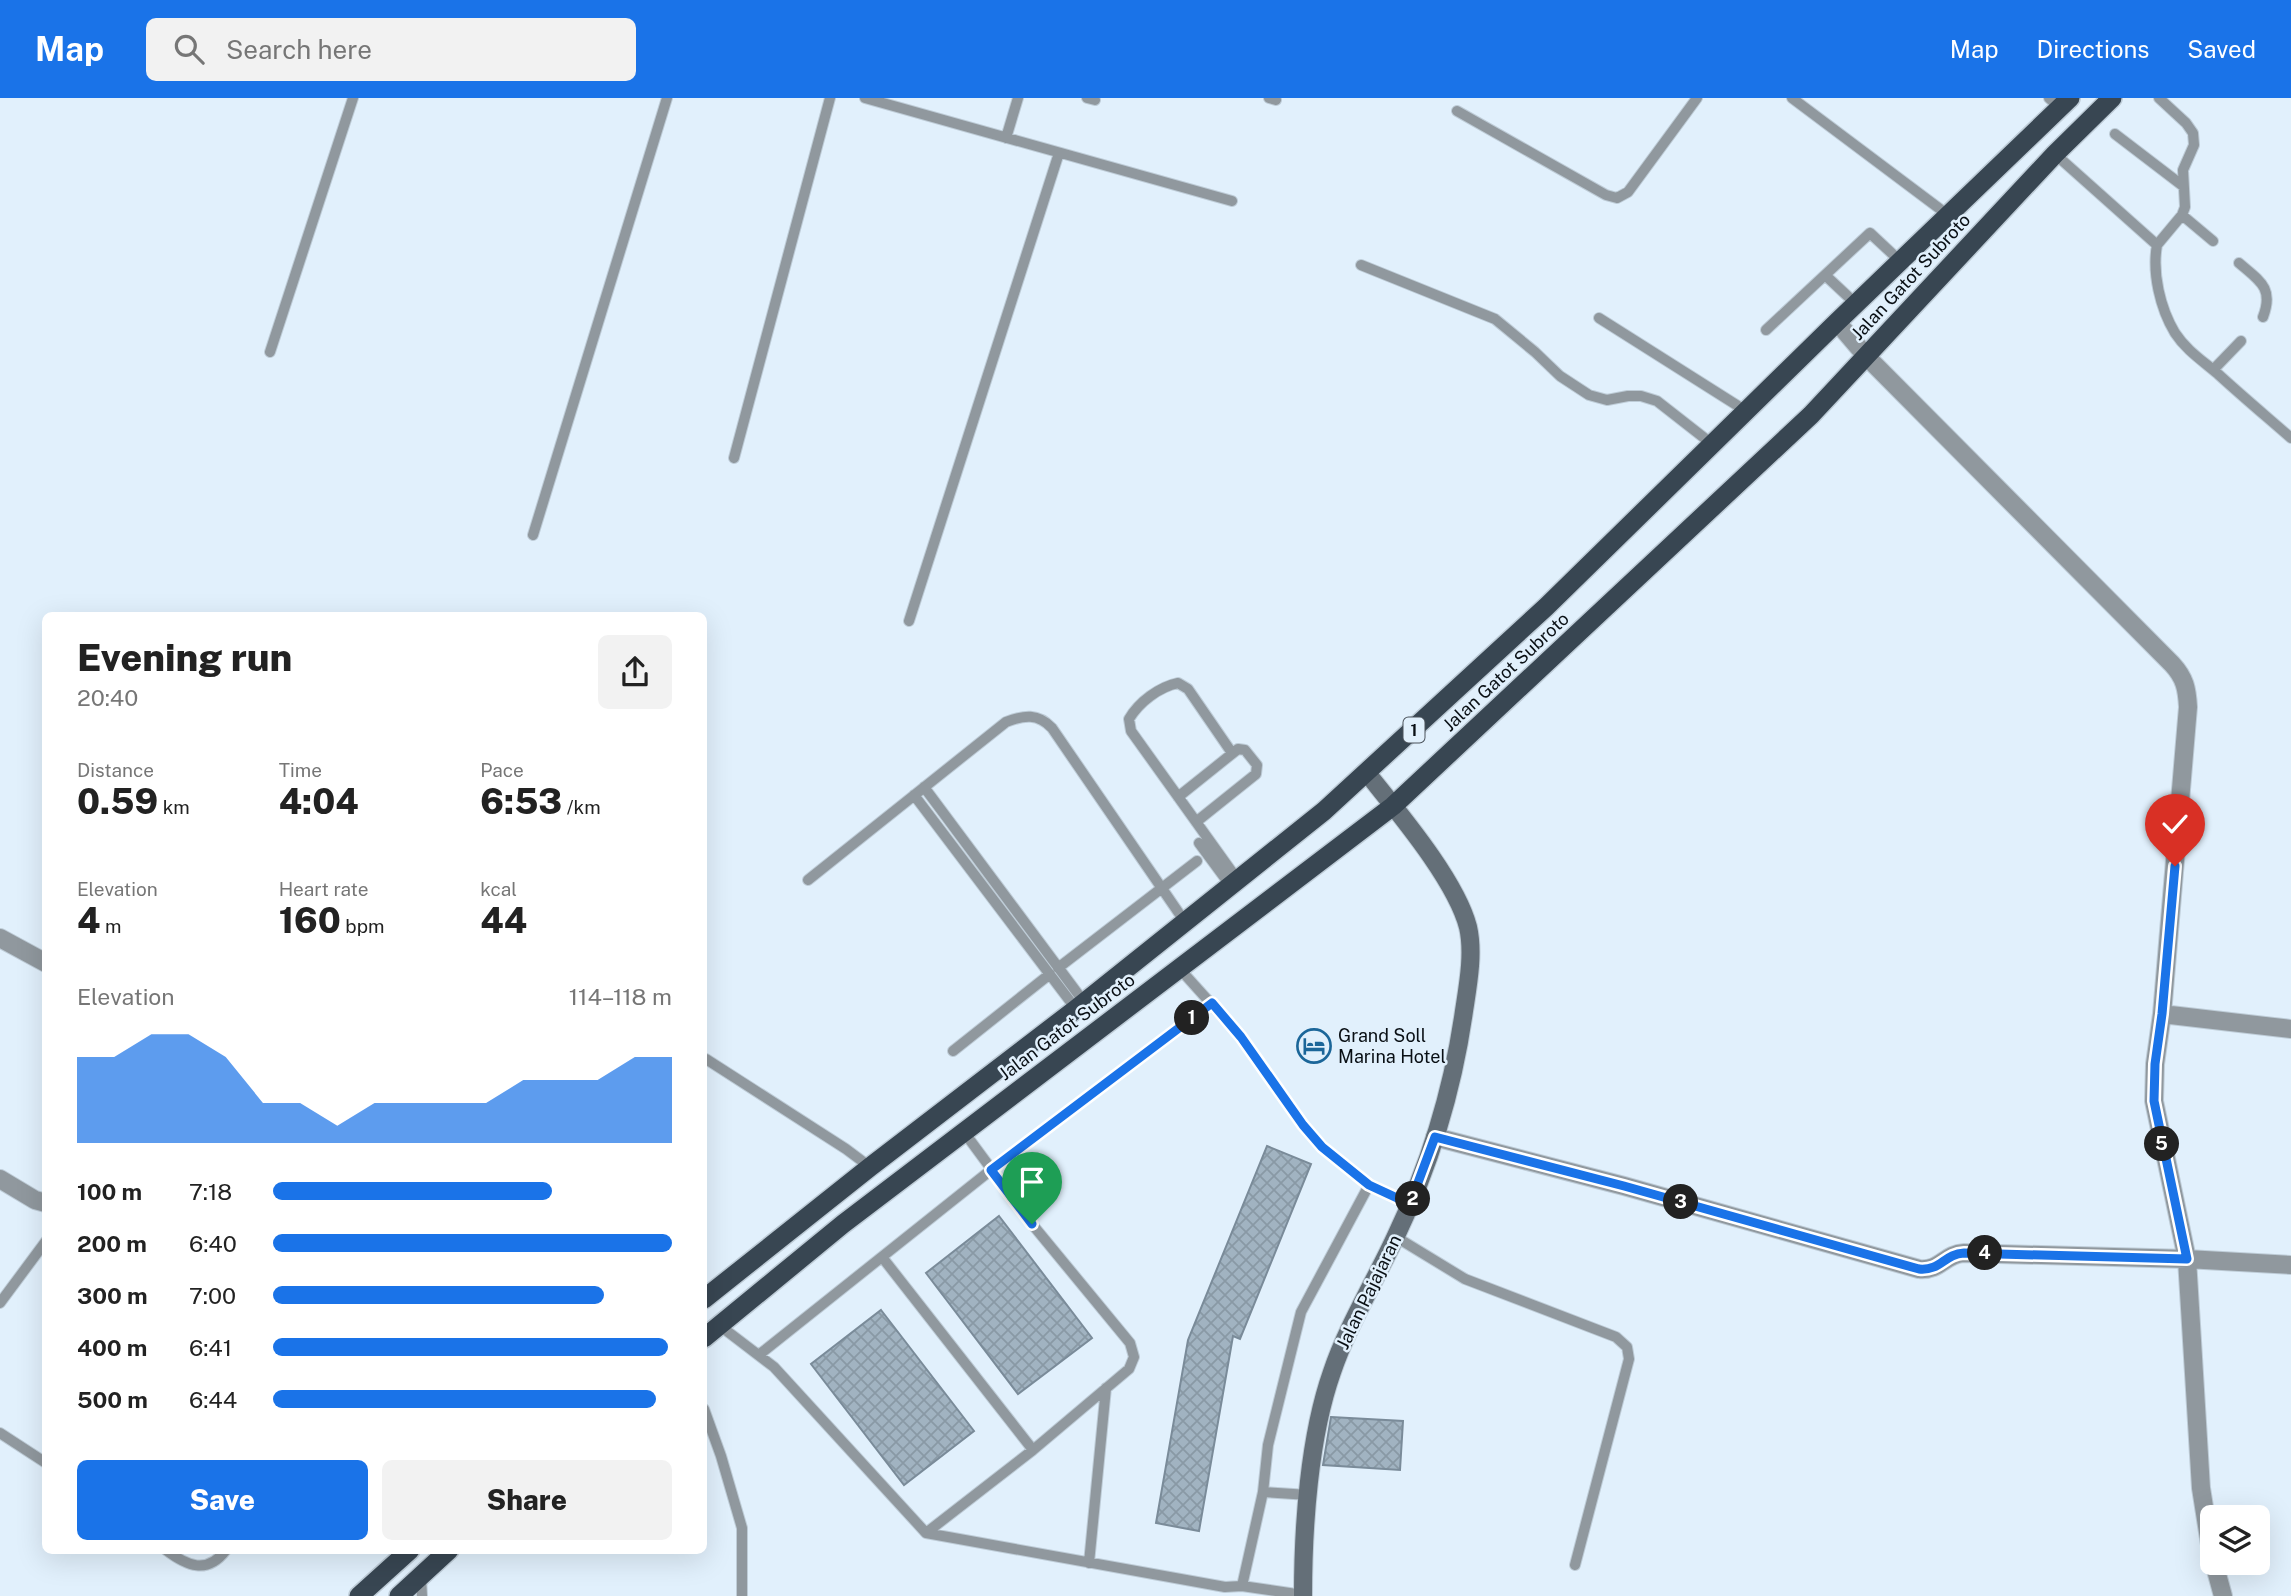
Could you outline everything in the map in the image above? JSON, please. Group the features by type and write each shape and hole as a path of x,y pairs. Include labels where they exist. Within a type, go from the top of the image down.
{"highway":[{"name":"Jalan Gatot Subroto","path":"707,1335 843,1224 1393,806 1811,415 2055,154 2112,98"},
{"name":"Jalan Gatot Subroto","path":"707,1297 1080,1006 1324,811 1546,607 1948,215 2060,101"},
{"path":"359,1596 406,1554 421,1586"},
{"path":"400,1596 421,1586 446,1554"}],"main road":[{"name":"Jalan Pajajaran","path":"1303,1596 1303,1566 1315,1432 1332,1370 1396,1237 1435,1137 1459,1046 1467,989 1469,929 1452,890 1367,773"}],"street":[{"path":"1837,322 1866,356 2184,679 2188,707 2162,1014 2155,1064 2154,1101 2187,1259 2203,1505"},
{"path":"0,939 42,961"},
{"path":"2162,1014 2291,1029"},
{"path":"1435,1137 1624,1186 1919,1269 1936,1268 1952,1255 1964,1253 2187,1259 2291,1265"},
{"path":"0,1179 42,1202"},
{"path":"2217,1575 2223,1596"}],"lane":[{"path":"270,352 353,98"},
{"path":"533,535 667,98"},
{"path":"734,458 830,98"},
{"path":"865,98 1232,201"},
{"path":"1006,138 1018,98"},
{"path":"1457,111 1606,195 1617,198 1628,192 1697,98"},
{"path":"1792,98 1948,215"},
{"path":"2159,98 2193,133 2194,145 2183,170 2185,207 2182,215 2157,245 2155,256 2165,312 2176,335 2193,355 2291,438"},
{"path":"2115,134 2183,186"},
{"path":"909,621 1059,153"},
{"path":"2055,154 2157,245"},
{"path":"2182,215 2213,242"},
{"path":"1766,330 1870,233 1900,261"},
{"path":"2239,263 2265,287 2269,297 2263,317"},
{"path":"1361,265 1495,319 1560,376 1589,395 1607,400 1641,396 1657,401 1712,444"},
{"path":"1825,275 1856,304"},
{"path":"1599,318 1746,411"},
{"path":"2213,370 2241,341"},
{"path":"1232,753 1188,688 1178,683 1167,685 1135,708 1129,719 1131,731 1196,822 1234,882"},
{"path":"808,880 1006,722 1033,716 1045,721 1052,728 1185,922"},
{"path":"1178,797 1238,749 1245,750 1257,765 1256,774 1196,822"},
{"path":"923,787 1080,1006"},
{"path":"914,795 1054,971"},
{"path":"1199,843 1234,882"},
{"path":"953,1051 1198,860"},
{"path":"1180,968 1260,1062 1303,1125 1322,1147 1369,1185 1410,1204"},
{"path":"760,1354 991,1170 1212,1003"},
{"path":"707,1060 870,1167"},
{"path":"926,1533 1033,1450 1129,1369 1134,1357 1130,1343 1032,1224 964,1132"},
{"path":"1242,1586 1263,1492 1268,1445 1301,1311 1369,1185"},
{"path":"1396,1237 1465,1279 1616,1337 1627,1347 1629,1359 1574,1565"},
{"path":"0,1303 42,1246"},
{"path":"882,1257 1033,1450"},
{"path":"719,1325 760,1354 926,1533 1225,1587 1242,1586 1303,1596"},
{"path":"1088,1563 1106,1388"},
{"path":"707,1417 741,1528 742,1596"},
{"path":"0,1433 42,1460"},
{"path":"1263,1492 1309,1496"},
{"path":"172,1554 184,1563 194,1565 214,1562 223,1554"}],"building":[{"path":"1267,1146 1311,1164 1240,1339 1233,1336 1199,1531 1156,1523 1188,1340"},
{"path":"999,1216 1092,1338 1018,1394 926,1273"},
{"path":"881,1310 974,1431 904,1485 811,1364"},
{"path":"1331,1417 1403,1421 1400,1470 1323,1465"}],"place":[{"name":"Grand Soll Marina Hotel","path":"1314,1046"}],"route":[{"path":"1032,1224 991,1170 1212,1003 1241,1037 1303,1125 1322,1147 1369,1185 1410,1204 1435,1137 1624,1186 1919,1269 1936,1268 1957,1253 2187,1259 2154,1101 2155,1064 2175,866"}]}
